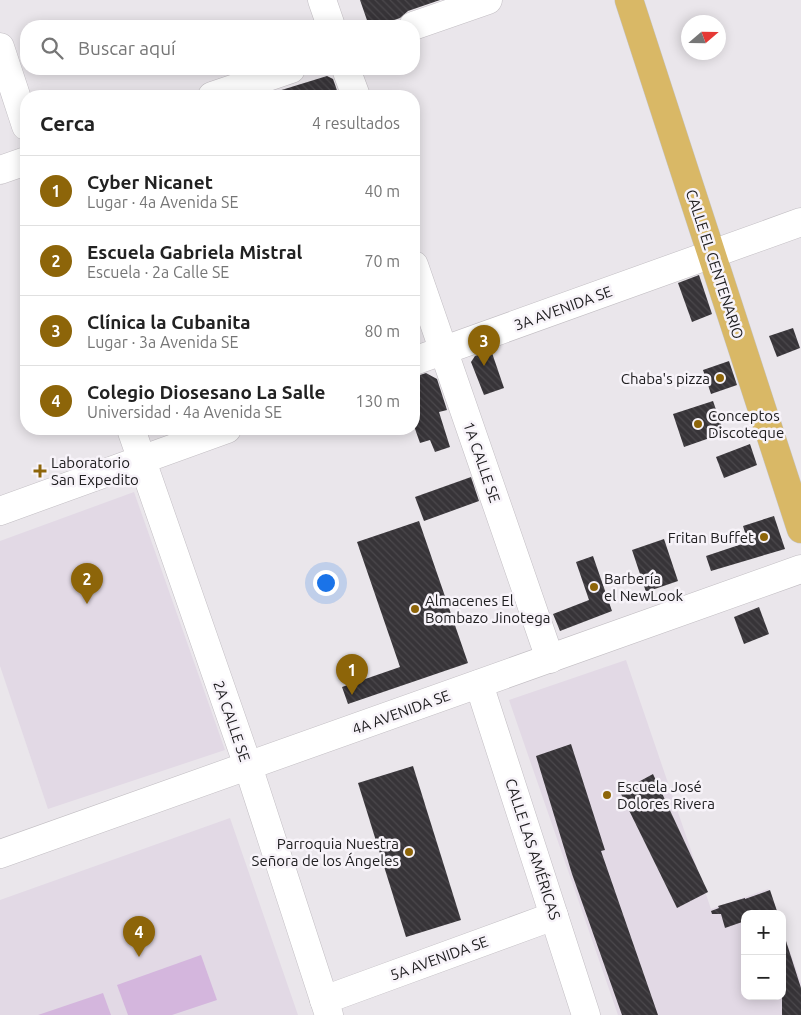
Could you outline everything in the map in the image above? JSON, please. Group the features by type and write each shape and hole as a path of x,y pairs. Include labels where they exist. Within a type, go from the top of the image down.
{"main road":[{"name":"CALLE EL CENTENARIO","path":"629,0 801,529"}],"street":[{"path":"322,0 329,20"},
{"path":"420,24 488,0"},
{"path":"0,47 20,108"},
{"path":"230,90 273,75"},
{"path":"348,75 354,90"},
{"path":"0,170 20,163"},
{"name":"3A AVENIDA SE","path":"420,359 801,222"},
{"name":"1A CALLE SE","path":"420,283 550,659"},
{"name":"2A CALLE SE","path":"133,435 248,766 327,1007"},
{"path":"0,511 210,435"},
{"name":"4A AVENIDA SE","path":"0,854 801,569"},
{"name":"CALLE LAS AMÉRICAS","path":"480,684 586,1015"},
{"name":"5A AVENIDA SE","path":"327,1007 554,916"}],"shaded area":[{"path":"134,492 225,750 48,809 0,666 0,541"},
{"name":"Escuela José Dolores Rivera","path":"626,660 711,909 768,889 776,910 741,910 741,1000 786,1000 786,940 801,983 801,1015 618,1015 509,700"},
{"path":"230,818 298,1015 0,1015 0,900"},
{"path":"201,955 217,1000 172,1015 128,1015 117,985"},
{"path":"103,993 111,1015 38,1015"}],"building":[{"path":"360,0 440,0 408,11 394,20 367,20"},
{"path":"327,76 333,79 337,90 282,90"},
{"path":"699,275 712,314 692,322 678,283"},
{"path":"793,328 800,348 777,357 769,336"},
{"path":"491,350 504,388 484,395 471,362 475,356"},
{"name":"Chaba's pizza","path":"729,361 737,385 711,394 703,370"},
{"path":"426,373 437,379 447,410 439,412 450,447 435,452 430,440 420,443 417,435 420,435 420,375"},
{"name":"Conceptos Discoteque","path":"713,401 724,433 684,447 673,414"},
{"path":"750,444 757,465 724,478 716,457"},
{"path":"471,477 479,501 424,521 415,497"},
{"name":"Fritan Buffet","path":"774,516 785,549 711,571 706,556 748,542 743,526"},
{"name":"Almacenes El Bombazo Jinotega","path":"419,521 468,663 348,704 342,687 400,667 357,542"},
{"path":"664,539 678,581 646,592 632,550"},
{"path":"593,556 612,611 560,631 553,614 589,600 576,562"},
{"path":"759,607 769,634 744,644 734,617"},
{"path":"571,744 605,850 601,851 658,1015 622,1015 572,874 536,756"},
{"name":"Parroquia Nuestra Señora de los Ángeles","path":"413,766 461,920 406,937 358,783"},
{"path":"653,774 708,892 677,908 620,792"},
{"path":"770,890 777,910 741,910 741,922 725,928 721,914 712,914 711,911 719,908 718,906"},
{"path":"786,941 801,988 801,1015 782,1015 782,1000 786,1000"}],"place":[{"name":"Clínica la Cubanita","path":"484,366"},
{"name":"Chaba's pizza","path":"720,378"},
{"name":"Conceptos Discoteque","path":"698,424"},
{"name":"Laboratorio San Expedito","path":"40,471"},
{"name":"Fritan Buffet","path":"764,537"},
{"name":"Barbería el NewLook","path":"594,587"},
{"name":"Escuela Gabriela Mistral","path":"87,604"},
{"name":"Almacenes El Bombazo Jinotega","path":"415,609"},
{"name":"Cyber Nicanet","path":"352,695"},
{"name":"Escuela José Dolores Rivera","path":"607,795"},
{"name":"Parroquia Nuestra Señora de los Ángeles","path":"409,852"},
{"name":"Colegio Diosesano La Salle","path":"139,957"}]}
